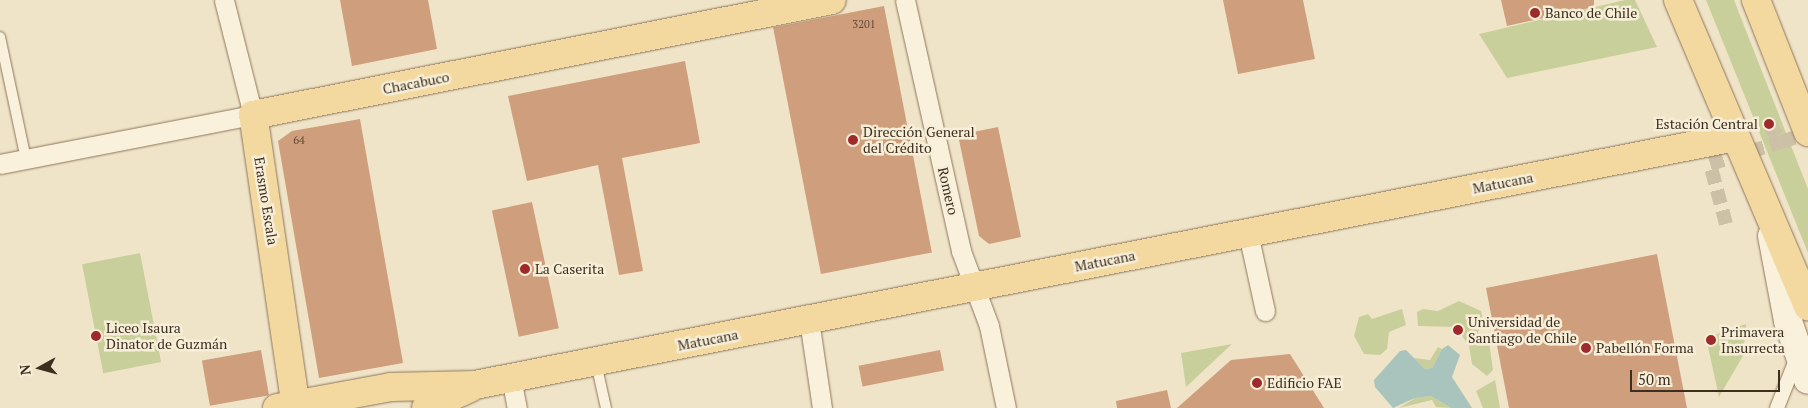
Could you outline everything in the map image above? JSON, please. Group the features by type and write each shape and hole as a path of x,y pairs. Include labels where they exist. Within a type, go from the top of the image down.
{"main road":[{"name":"Chacabuco","path":"253,116 832,0"},
{"path":"1678,0 1768,217 1808,307"},
{"path":"1756,0 1808,132"},
{"name":"Erasmo Escala","path":"253,116 290,407"},
{"name":"Matucana","path":"290,407 391,387 475,385 1736,137"},
{"path":"1768,217 1798,354 1808,380"},
{"name":"Matucana","path":"426,408 475,385"}],"street":[{"name":"Erasmo Escala","path":"224,0 253,116"},
{"name":"Romero","path":"905,0 962,252 975,287 1001,379 1006,408"},
{"name":"Chacabuco","path":"0,164 253,116"},
{"path":"1248,233 1265,311"},
{"path":"809,320 822,408"},
{"path":"1777,408 1798,354"},
{"path":"511,378 517,408"}],"lane":[{"path":"0,38 26,159"},
{"path":"596,362 606,408"}],"green space":[{"path":"1625,0 1635,0 1657,47 1507,78 1479,34"},
{"path":"1706,0 1734,0 1808,189 1808,253"},
{"path":"140,253 161,362 103,373 82,264"},
{"path":"1459,301 1481,311 1483,322 1478,332 1479,339 1489,342 1493,370 1487,376 1472,364 1469,346 1456,327 1418,326 1417,312 1423,309 1438,311"},
{"path":"1402,309 1406,325 1389,332 1387,349 1380,355 1364,354 1354,336 1359,317 1368,314 1372,319"},
{"path":"1746,324 1743,356 1719,397 1706,338"},
{"path":"1232,344 1186,387 1181,353"},
{"path":"1438,347 1442,349 1432,368 1425,369 1414,358 1430,360"},
{"path":"1495,380 1500,408 1483,408 1476,391"},
{"path":"1431,396 1451,408 1436,407 1432,400 1399,408 1415,398"}],"water":[{"path":"1448,345 1460,355 1452,377 1472,408 1451,408 1431,396 1415,398 1393,408 1375,387 1374,380 1400,351 1406,350 1425,369 1432,368 1442,349"}],"building":[{"path":"340,0 428,0 437,49 352,66"},
{"path":"1223,0 1303,0 1315,59 1238,74"},
{"name":"Banco de Chile","path":"1501,0 1594,0 1594,7 1507,26"},
{"name":"Dirección General del Crédito","path":"884,6 932,252 821,274 773,28"},
{"path":"685,61 700,143 622,158 643,271 619,275 598,165 527,181 508,96"},
{"path":"360,119 403,363 319,378 278,141 292,131"},
{"path":"998,127 1021,237 989,244 979,236 958,135"},
{"name":"La Caserita","path":"532,202 559,328 519,337 492,211"},
{"name":"Pabellón Forma","path":"1657,254 1687,408 1509,408 1486,288"},
{"path":"261,350 269,395 210,406 202,360"},
{"path":"940,350 944,371 863,386 859,366"},
{"name":"Edificio FAE","path":"1290,354 1324,408 1177,408 1231,360"},
{"path":"1167,390 1171,408 1117,408 1116,401"}],"tunnel":[{"path":"1769,124 1781,142 1808,133"},
{"path":"1726,224 1710,164 1781,142"}],"place":[{"name":"Banco de Chile","path":"1535,13"},
{"name":"Estación Central","path":"1769,124"},
{"name":"Dirección General del Crédito","path":"853,140"},
{"name":"La Caserita","path":"525,269"},
{"name":"Universidad de Santiago de Chile","path":"1458,330"},
{"name":"Liceo Isaura Dinator de Guzmán","path":"96,336"},
{"name":"Primavera Insurrecta","path":"1711,340"},
{"name":"Pabellón Forma","path":"1586,348"},
{"name":"Edificio FAE","path":"1257,383"}]}
